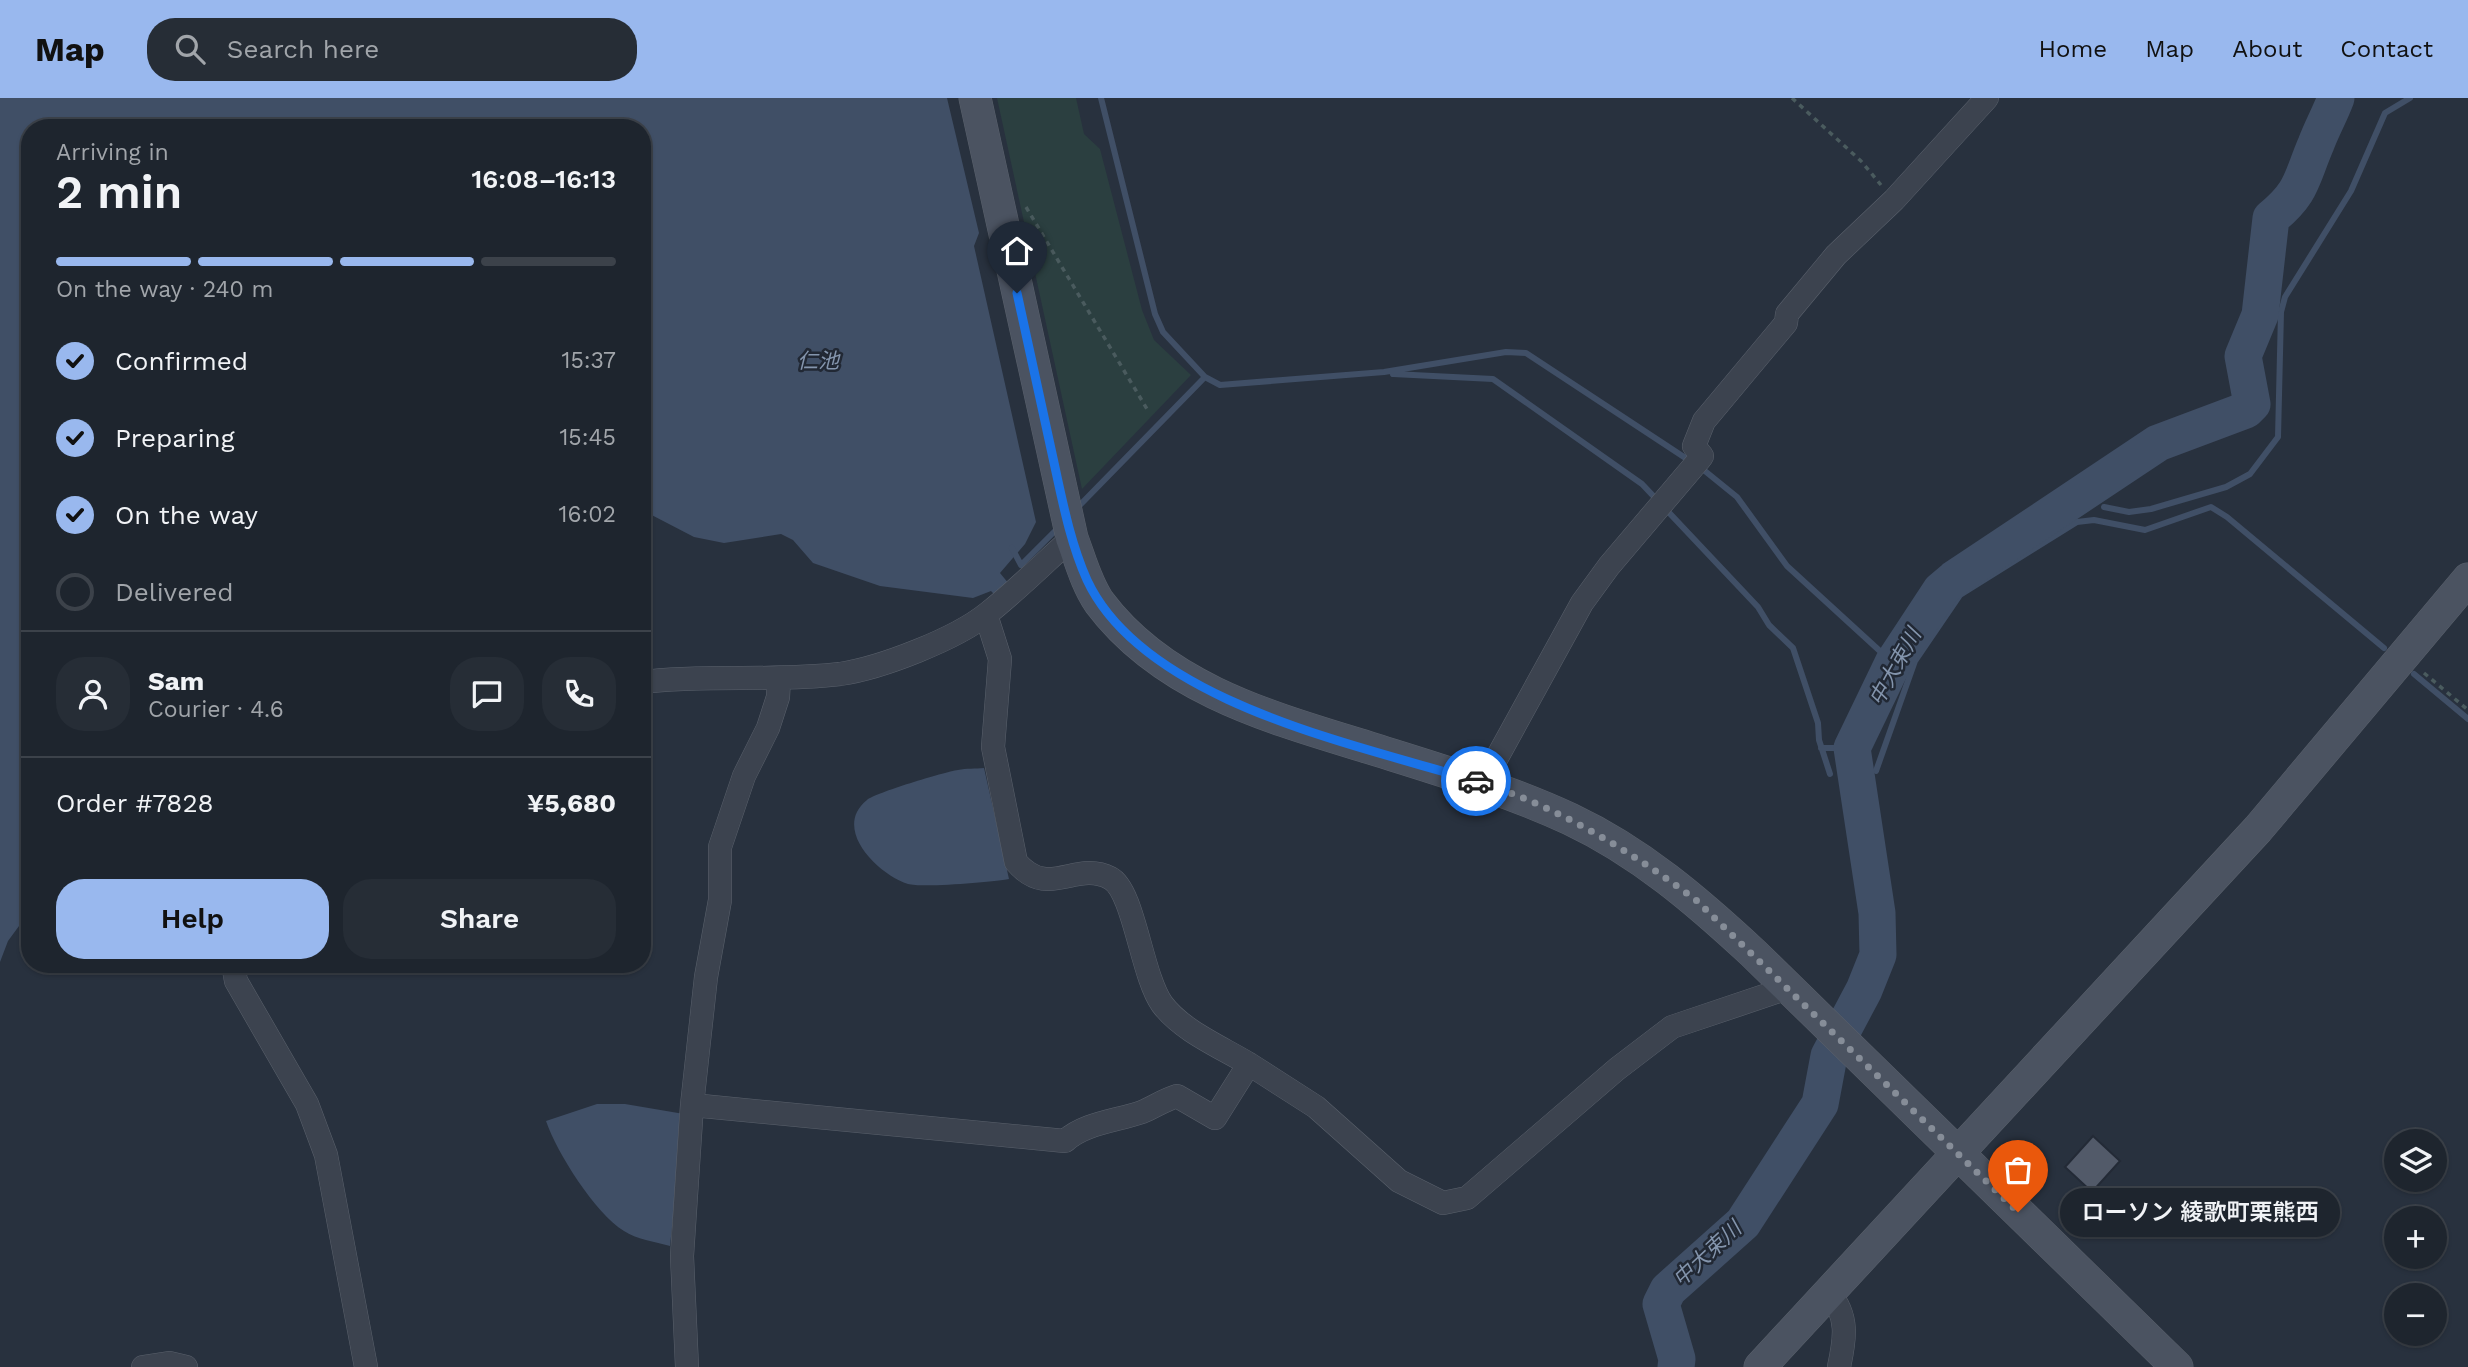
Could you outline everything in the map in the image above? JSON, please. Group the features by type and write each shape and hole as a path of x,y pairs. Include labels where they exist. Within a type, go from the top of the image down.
{"street":[{"path":"975,98 1069,526 1098,601 1124,630 1162,662 1209,691 1262,715 1483,783 1571,820 1640,858 1696,900 2177,1367"},
{"path":"1483,783 1582,603 1609,566 1702,456 1694,446 1704,421 1786,323 1787,314 1836,255 1894,200 1987,98"},
{"path":"651,681 689,676 779,678 867,669 911,654 986,615 1069,526"},
{"path":"1760,1367 2258,829 2468,579"},
{"path":"986,615 1000,659 993,747 1016,863 1028,876 1046,881 1088,874 1110,877 1124,891 1147,978 1163,1006 1195,1032 1316,1107 1399,1181 1443,1203 1467,1198 1617,1069 1672,1027 1788,988"},
{"path":"687,1367 682,1256 692,1105 706,976 720,900 720,848 744,776 768,728 779,678"},
{"path":"235,973 236,981 307,1104 326,1155 366,1367"},
{"path":"692,1105 1065,1141 1075,1132 1145,1111 1158,1101 1177,1096 1215,1118 1250,1064"},
{"path":"1829,1293 1840,1306 1845,1335 1839,1367"},
{"path":"143,1367 169,1363 186,1367"}],"path":[{"path":"1792,98 1861,161 1894,200"},
{"path":"1026,206 1147,409"},
{"path":"2402,655 2468,710"}],"green space":[{"path":"997,98 1076,98 1084,134 1100,149 1142,310 1154,340 1191,375 1082,489"}],"water":[{"name":"仁池","path":"0,98 947,98 979,233 974,246 1036,522 1025,544 1000,573 1009,584 996,596 991,591 973,598 880,586 813,563 793,540 781,534 724,543 694,537 651,515 651,119 21,119 21,923 8,941 0,962"},
{"path":"984,768 1009,879 942,885 908,884 884,871 863,850 854,824 857,812 867,800 939,775 961,769"},
{"path":"597,1104 625,1104 684,1114 670,1246 624,1231 601,1211 578,1181 551,1134 546,1121"}],"building":[{"path":"2093,1136 2120,1161 2092,1192 2065,1167"}],"waterway":[{"path":"1101,98 1155,314 1163,332 1205,377"},
{"name":"中大束川","path":"1676,1367 1677,1359 1661,1304 1668,1290 1743,1223 1820,1104 1829,1056 1864,990 1878,955 1877,913 1852,748 1893,663 1941,590 1954,579 2158,443 2246,410 2252,404 2243,356 2260,315 2271,218 2282,209 2300,184 2336,98"},
{"path":"2104,507 2129,512 2151,509 2226,487 2250,474 2278,437 2281,312 2285,297 2351,191 2385,113 2410,98"},
{"path":"1076,509 1205,377 1220,385 1384,372 1506,352 1526,353 1690,461"},
{"path":"1393,374 1493,379 1642,484 1793,648 1818,723 1819,740 1830,774"},
{"path":"1700,467 1737,497 1787,566 1893,663"},
{"path":"1876,771 1915,661 1960,595 2077,522 2094,520 2145,530 2211,507 2227,517 2384,648"},
{"path":"1012,548 1021,565 1059,527"},
{"path":"2414,674 2468,719"},
{"path":"1821,748 1852,748"}],"way so far":[{"path":"1476,781 1571,820 1640,858 1696,900 2018,1212"}],"place":[{"name":"ローソン 綾歌町栗熊西","path":"2018,1212"}],"route":[{"path":"1017,293 1072,538 1098,601 1124,630 1162,662 1209,691 1262,715 1476,781"}]}
